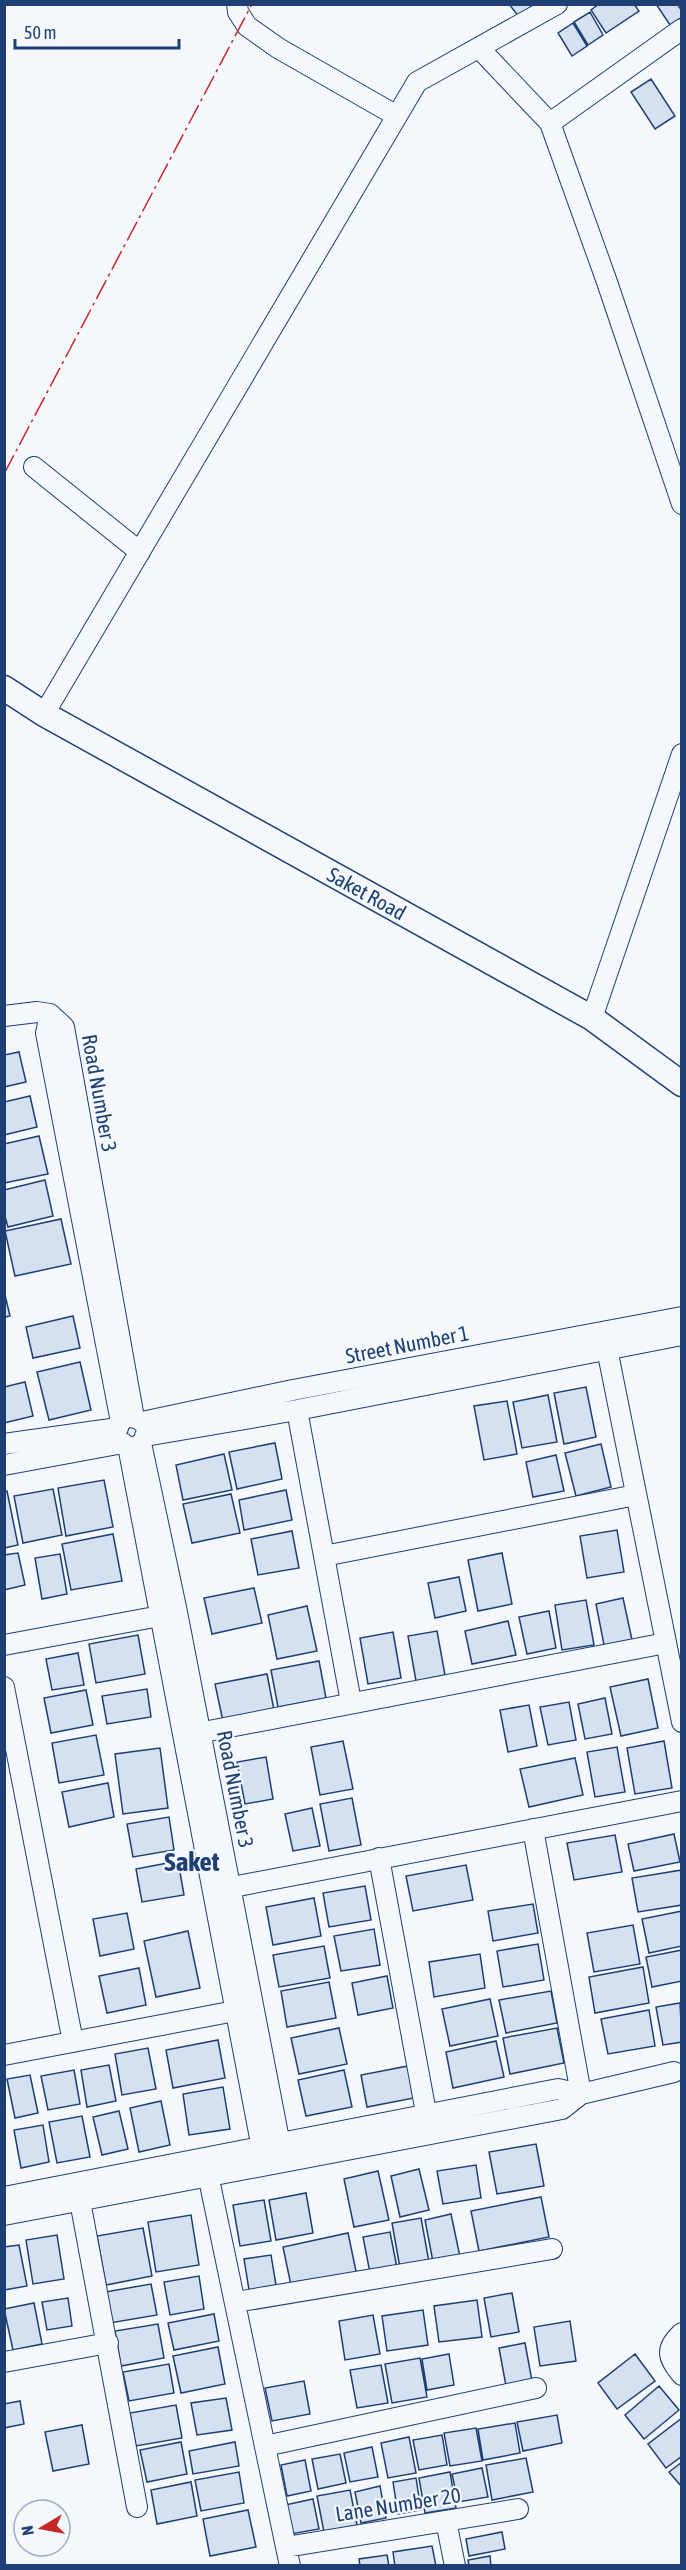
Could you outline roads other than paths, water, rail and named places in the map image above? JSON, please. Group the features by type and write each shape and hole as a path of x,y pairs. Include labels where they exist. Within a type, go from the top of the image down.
{"street":[{"path":"237,4 238,12 247,26 278,48 397,116"},
{"path":"44,714 417,82 550,6"},
{"path":"550,123 681,29"},
{"path":"479,48 550,123 607,282 681,504"},
{"path":"34,467 140,552"},
{"name":"Saket Road","path":"4,688 44,714 592,1018 681,1084"},
{"path":"592,1018 681,754"},
{"name":"Road Number 3","path":"4,1017 37,1012 50,1014 46,1033 132,1432 273,2155"},
{"name":"Street Number 1","path":"4,1444 132,1432 297,1410 606,1341 681,1317"},
{"name":"Street Number 1","path":"4,1466 293,1390 606,1341 681,1335"},
{"path":"606,1341 681,1722"},
{"path":"297,1410 351,1702"},
{"name":"Road Number 3","path":"132,1432 159,1616 191,1734"},
{"path":"324,1556 636,1495"},
{"path":"4,1645 159,1616"},
{"path":"191,1734 666,1643"},
{"path":"4,1687 73,2042"},
{"path":"221,1890 681,1801"},
{"path":"533,1829 581,2094"},
{"path":"379,1858 428,2125"},
{"name":"Road Number 3","path":"221,1890 235,2011 273,2155"},
{"path":"4,2055 235,2011"},
{"path":"4,2198 206,2168 428,2125 562,2109 581,2094 674,2072"},
{"path":"4,2216 80,2201 206,2168"},
{"path":"206,2168 288,2556"},
{"path":"80,2201 137,2507"},
{"path":"236,2302 552,2249"},
{"path":"681,2333 672,2342 669,2352 672,2363 681,2375"},
{"path":"4,2362 108,2343"},
{"path":"265,2446 536,2388"},
{"name":"Lane Number 20","path":"288,2556 446,2521 518,2509"},
{"path":"446,2521 455,2565"}],"district":[{"name":"Saket","path":"192,1861"}]}
